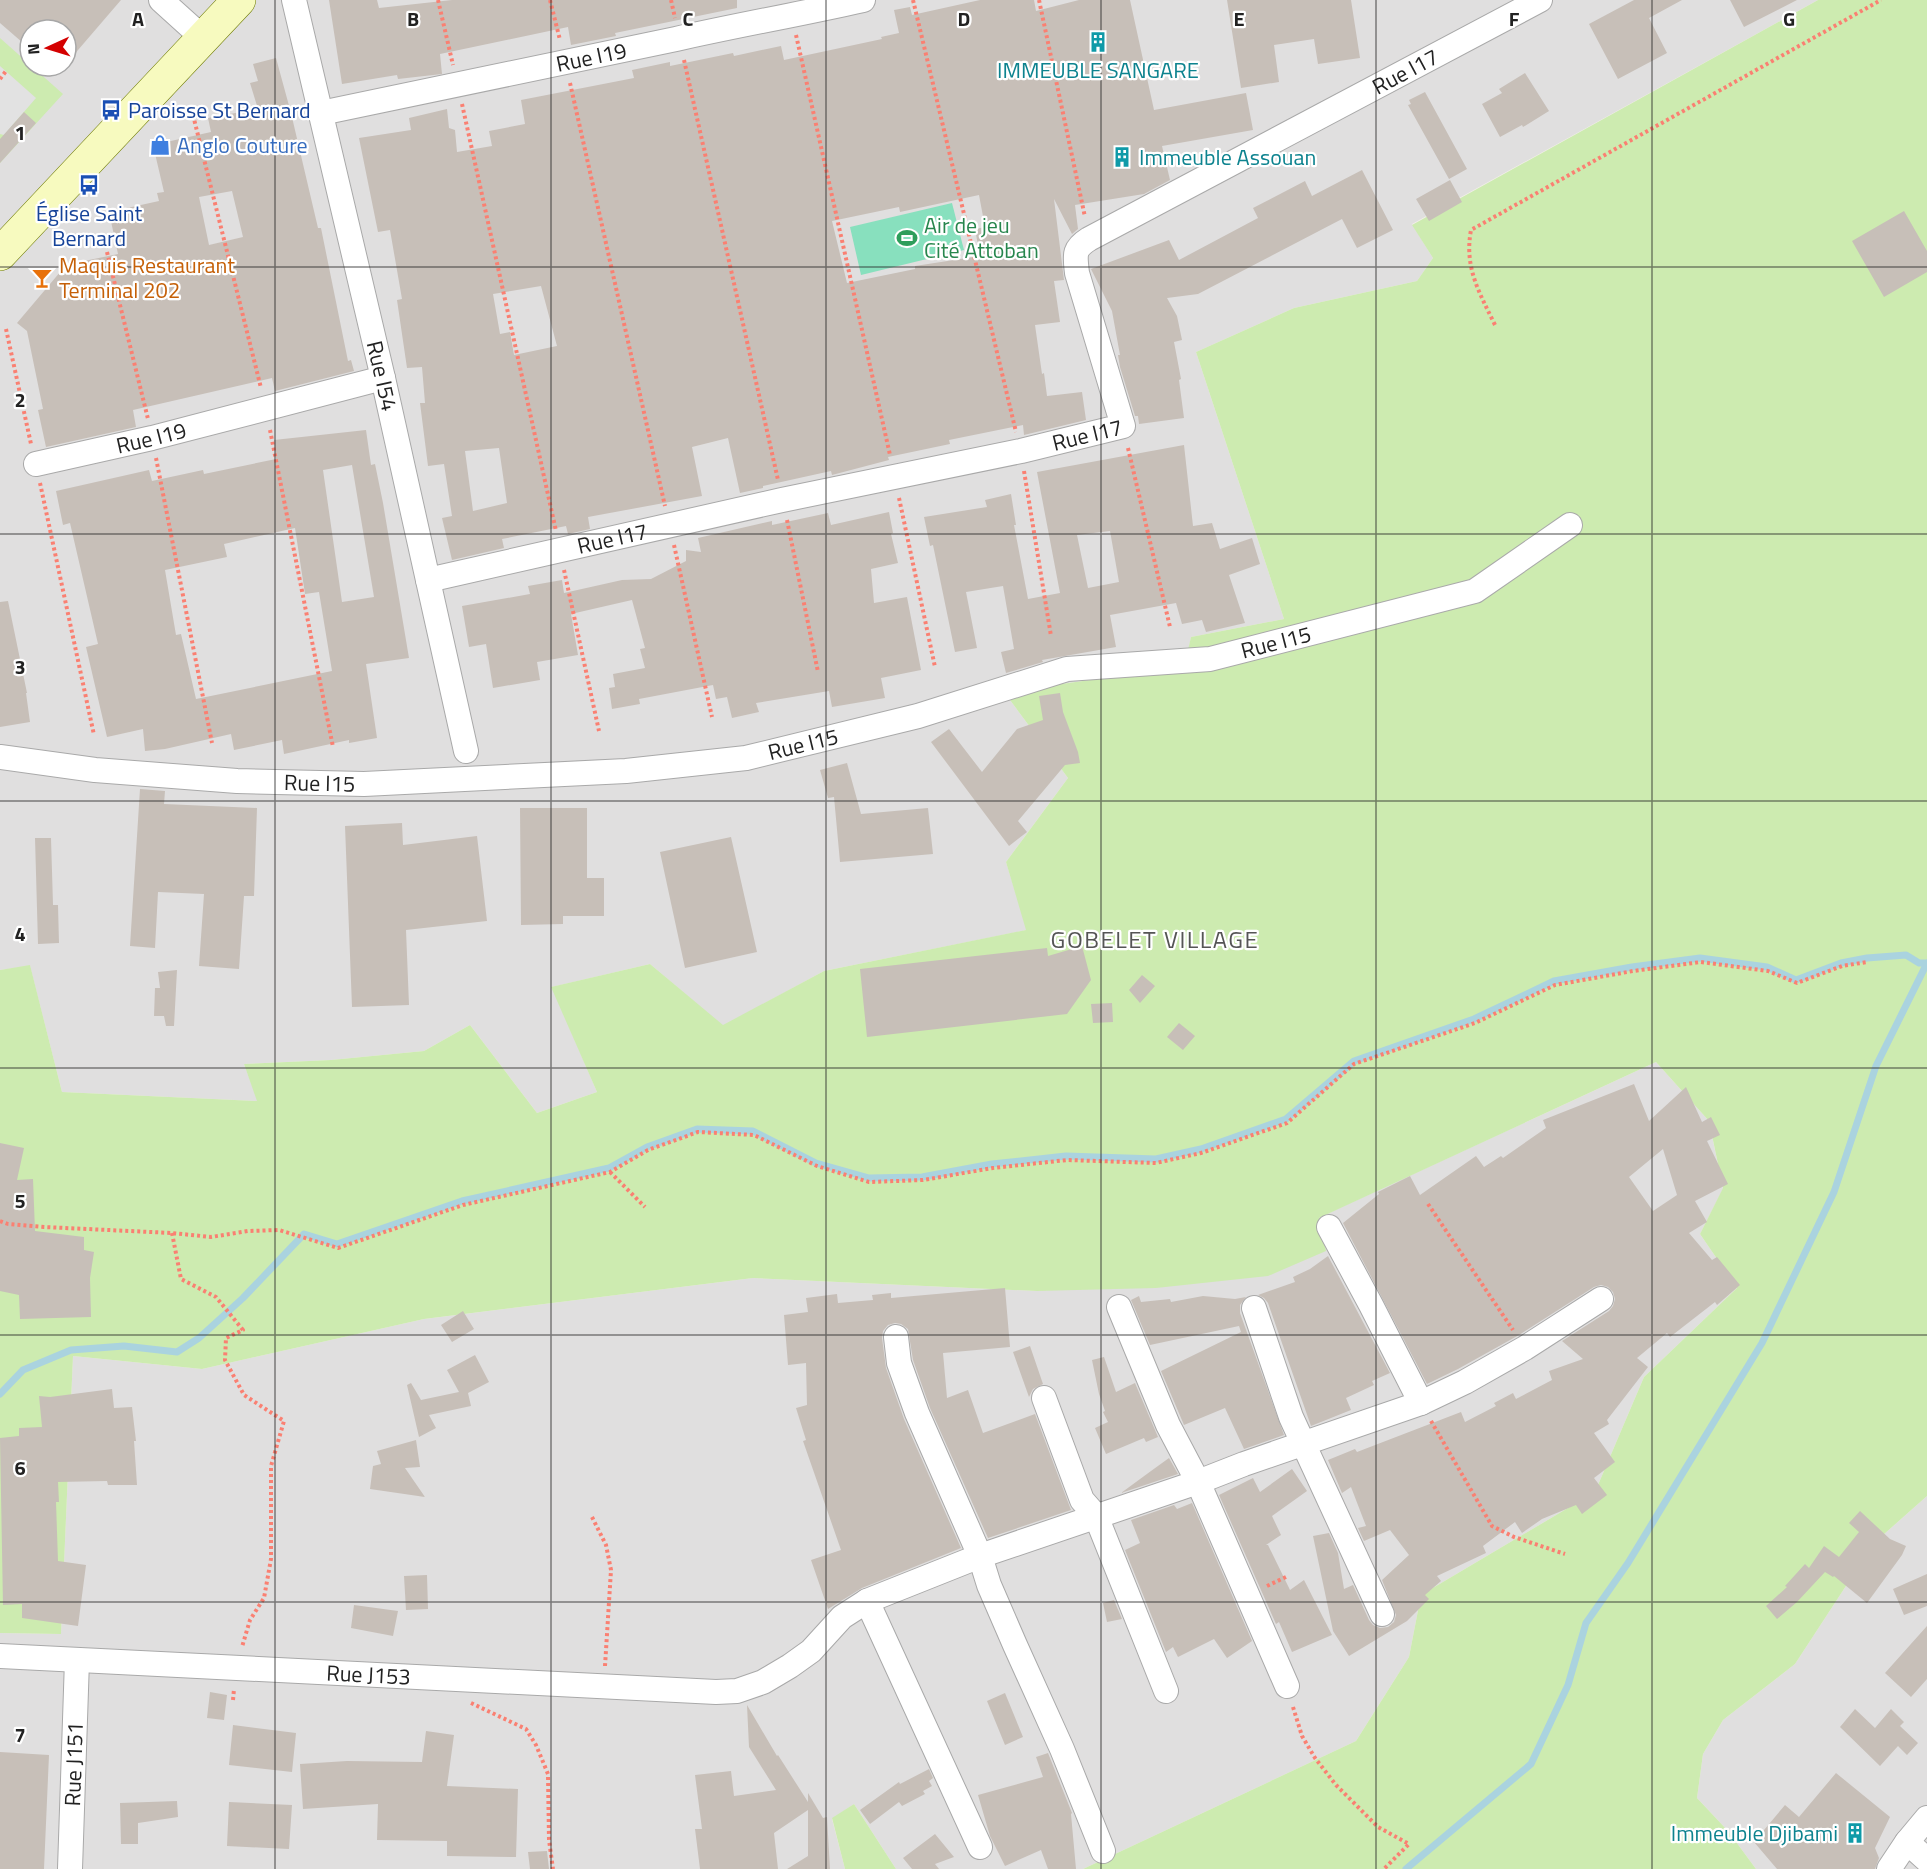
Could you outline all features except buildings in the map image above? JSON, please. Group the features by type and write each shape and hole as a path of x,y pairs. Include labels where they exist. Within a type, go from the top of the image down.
{"street":[{"path":"161,0 202,38"},
{"path":"0,254 239,0"},
{"name":"Rue I54","path":"294,0 383,378 466,751"},
{"name":"Rue I19","path":"321,113 863,0"},
{"name":"Rue I17","path":"428,580 782,500 1021,451 1123,426 1077,273 1075,256 1077,248 1089,239 1540,0"},
{"name":"Rue I19","path":"36,464 152,438 383,378"},
{"name":"Rue I15","path":"0,757 107,771 237,781 364,784 626,771 746,758 841,737 918,716 1066,669 1210,659 1475,591 1570,525"},
{"path":"1329,1227 1420,1403"},
{"name":"Rue J153","path":"0,1656 445,1680 737,1691 763,1682 790,1666 811,1651 842,1617 867,1601 980,1556 1420,1403 1465,1382 1525,1348 1601,1299"},
{"path":"1119,1307 1168,1425 1198,1482 1287,1686"},
{"path":"1254,1308 1291,1417 1382,1614"},
{"path":"896,1337 899,1363 917,1413 980,1556 993,1595 1062,1749 1103,1851"},
{"path":"1044,1398 1082,1500 1096,1516 1166,1691"},
{"path":"867,1601 980,1847"},
{"name":"Rue J151","path":"70,1869 77,1660"},
{"path":"1889,1869 1927,1818"},
{"path":"1907,1842 1927,1860"}],"path":[{"path":"438,0 599,731"},
{"path":"550,0 712,717"},
{"path":"671,0 818,672"},
{"path":"913,0 1021,451 1051,636"},
{"path":"1039,0 1089,239"},
{"path":"1495,325 1474,282 1468,247 1472,230 1881,0"},
{"path":"792,16 935,667"},
{"path":"0,79 6,71"},
{"path":"107,252 152,438 212,743"},
{"path":"6,329 94,735"},
{"path":"1123,426 1170,627"},
{"path":"0,1221 8,1224 44,1227 211,1237 248,1231 279,1230 338,1248 463,1205 610,1172 648,1150 698,1132 754,1135 816,1166 869,1182 923,1180 993,1168 1067,1160 1156,1163 1202,1153 1287,1123 1354,1064 1475,1023 1555,985 1633,970 1701,962 1768,971 1797,983 1842,966 1867,962"},
{"path":"610,1172 645,1208"},
{"path":"1428,1204 1525,1348"},
{"path":"172,1233 181,1280 216,1297 243,1330 226,1338 225,1360 244,1395 284,1421 271,1466 271,1559 264,1598 250,1620 235,1667 233,1700"},
{"path":"1420,1403 1491,1526 1514,1537 1565,1554"},
{"path":"592,1517 606,1545 610,1570 603,1687"},
{"path":"445,1680 456,1695 526,1729 536,1745 548,1774 549,1840 553,1869"},
{"path":"1287,1686 1302,1736 1315,1758 1336,1785 1378,1827 1409,1844 1384,1869"}],"shaded area":[{"path":"0,0 1818,0 1412,224 1433,258 1417,281 1294,308 1196,352 1284,619 1191,637 1185,667 1004,692 1068,778 1006,862 1027,930 824,971 723,1026 650,964 552,987 597,1092 537,1113 470,1025 424,1051 331,1060 244,1064 258,1101 62,1092 30,966 0,970"},
{"path":"0,66 36,98 4,135 0,134"},
{"path":"1656,1062 1709,1121 1723,1189 1700,1234 1737,1288 1644,1377 1595,1492 1421,1595 1409,1657 1356,1741 1083,1869 896,1869 854,1804 832,1819 845,1869 0,1869 0,1633 61,1634 73,1356 202,1369 424,1319 753,1278 1037,1291 1318,1218"},
{"path":"1927,1496 1927,1869 1756,1869 1728,1831 1697,1798 1703,1754 1723,1720 1795,1664 1874,1543"}],"green space":[{"path":"1818,0 1927,0 1927,1496 1874,1543 1795,1664 1723,1720 1703,1754 1697,1798 1728,1831 1756,1869 1083,1869 1356,1741 1409,1657 1421,1595 1595,1492 1644,1377 1737,1288 1700,1234 1723,1188 1709,1121 1656,1062 1319,1218 1326,1251 1268,1276 1156,1288 1037,1291 753,1278 424,1319 202,1369 73,1356 61,1634 0,1633 0,970 30,965 62,1092 257,1101 244,1064 331,1060 424,1051 470,1025 537,1113 597,1092 551,987 650,964 723,1025 824,971 1026,930 1006,862 1068,778 1004,692 1184,667 1191,637 1284,619 1196,352 1294,308 1417,281 1433,258 1412,225"},
{"path":"0,38 18,54 18,78 45,78 63,94 0,163"},
{"name":"Air de jeu Cité Attoban","path":"952,203 964,250 861,275 850,227"},
{"path":"854,1804 896,1869 845,1869 832,1818"}],"waterway":[{"path":"0,1394 23,1370 71,1350 124,1346 177,1352 199,1338 243,1298 304,1234 337,1244 462,1201 609,1168 647,1147 697,1129 753,1131 816,1163 869,1178 922,1177 992,1164 1066,1156 1156,1159 1201,1149 1286,1119 1354,1061 1474,1019 1554,981 1700,958 1767,967 1796,980 1841,963 1867,958 1906,955 1919,963 1927,963"},
{"path":"1406,1869 1531,1764 1568,1685 1586,1623 1628,1563 1762,1343 1834,1192 1876,1066 1927,963"}],"place":[{"name":"IMMEUBLE SANGARE","path":"1098,42"},
{"name":"Paroisse St Bernard","path":"111,110"},
{"name":"Anglo Couture","path":"160,145"},
{"name":"Immeuble Assouan","path":"1122,157"},
{"name":"Église Saint Bernard","path":"89,185"},
{"name":"Air de jeu Cité Attoban","path":"907,238"},
{"name":"Maquis Restaurant Terminal 202","path":"42,278"},
{"name":"Immeuble Djibami","path":"1855,1833"}],"district":[{"name":"GOBELET VILLAGE","path":"1155,939"}]}
